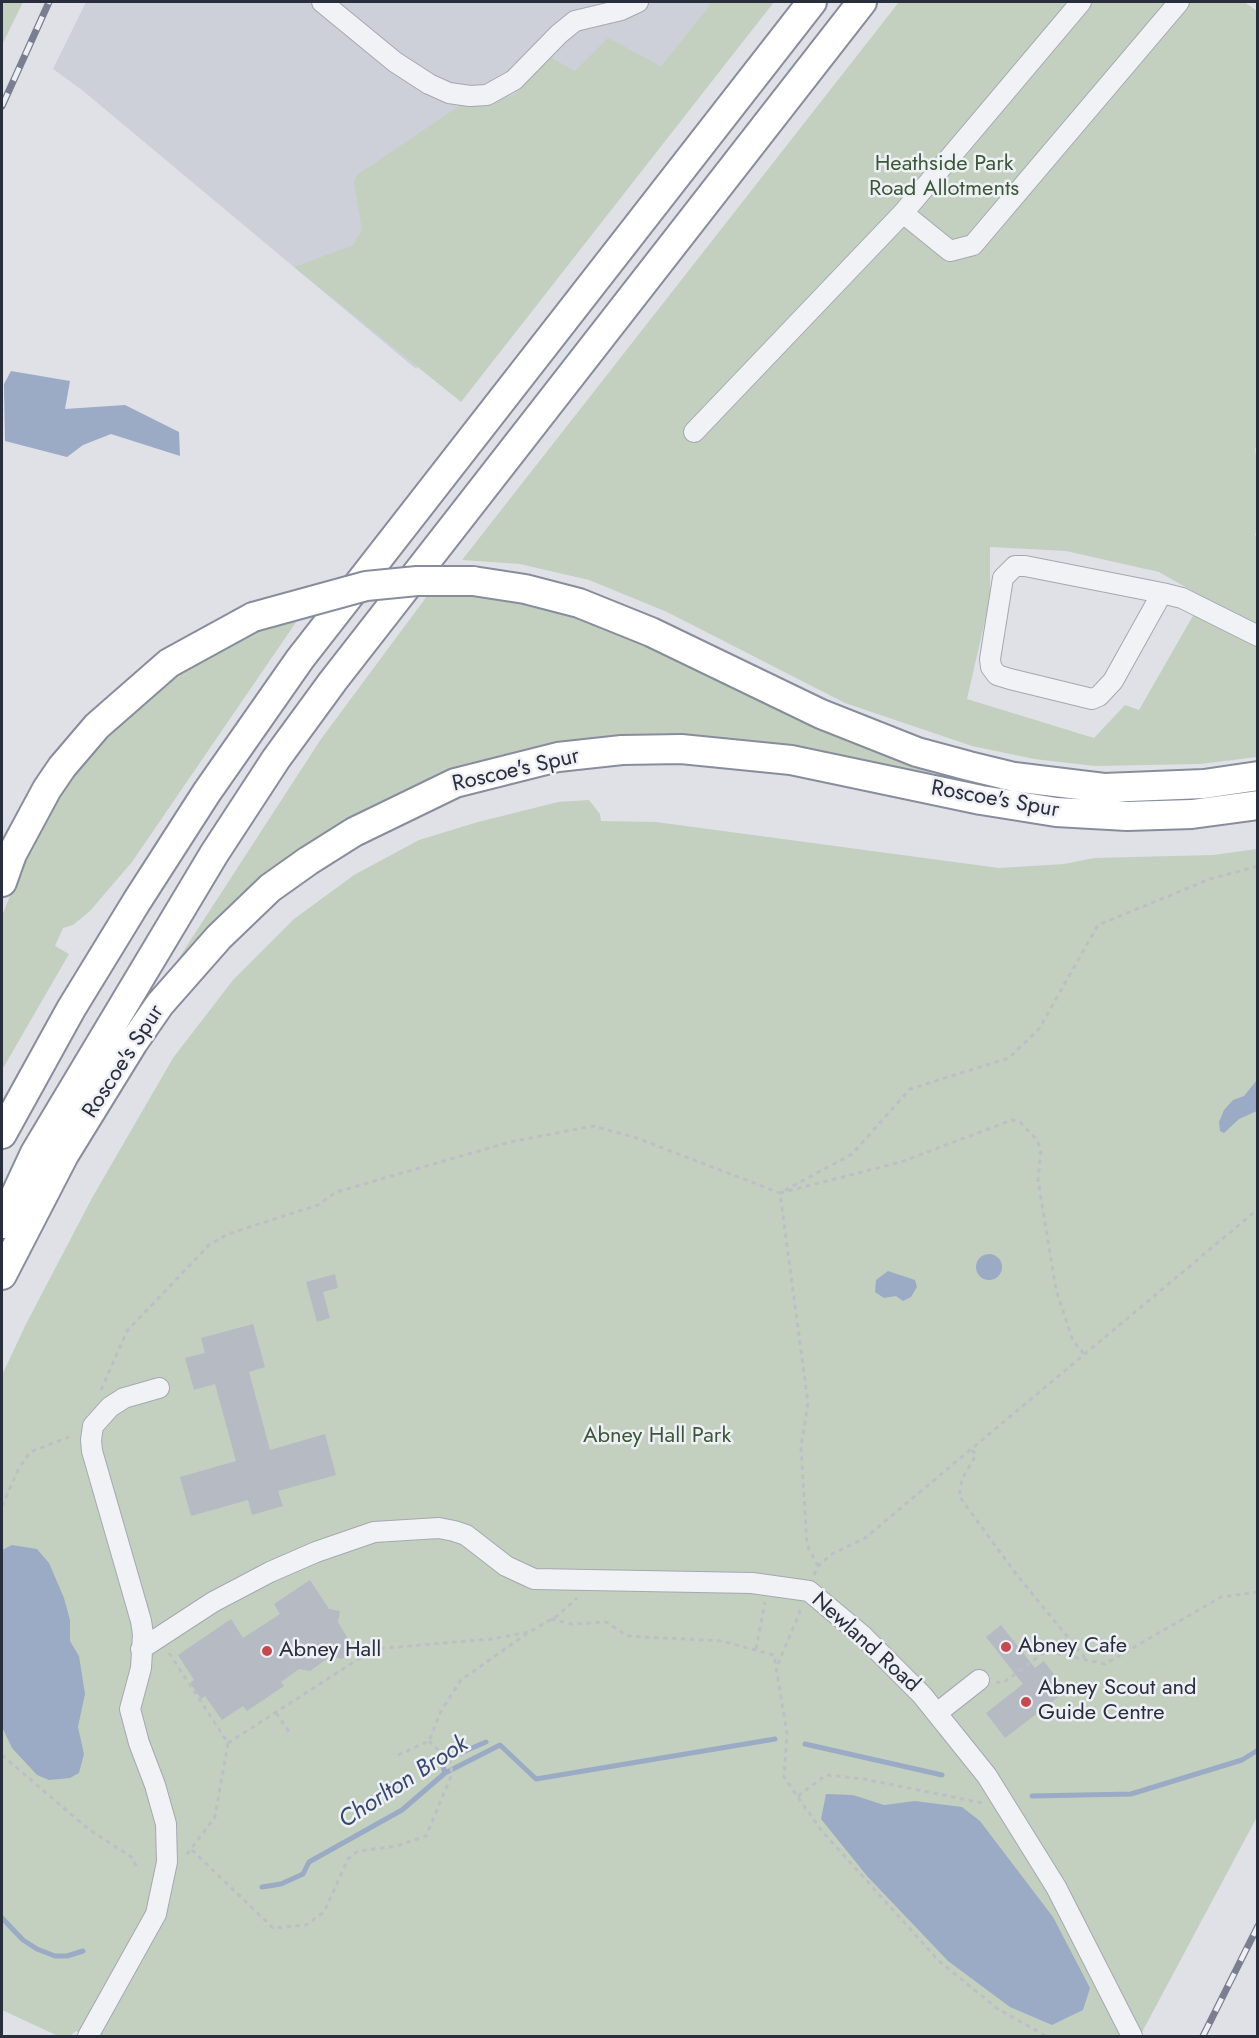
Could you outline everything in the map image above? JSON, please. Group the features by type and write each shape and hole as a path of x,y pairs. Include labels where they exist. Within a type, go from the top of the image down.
{"highway":[{"path":"2,1134 71,1009 137,901 207,792 300,659 812,2"},
{"path":"2,1224 35,1153 214,854 276,759 354,653 862,2"},
{"name":"Roscoe's Spur","path":"2,882 12,854 47,789 62,767 97,726 169,663 253,617 366,586 417,581 473,581 525,589 579,603 651,633 821,714 917,752 1014,777 1104,788 1204,784 1257,776"},
{"name":"Roscoe's Spur","path":"2,1275 64,1155 133,1043 160,1005 219,937 270,888 308,861 354,832 455,783 558,757 622,750 681,749 790,760 981,800 1056,812 1138,816 1192,814 1257,805"}],"street":[{"path":"322,2 395,62 429,84 449,93 470,96 487,95 514,80 559,34 589,9 621,10 638,2"},
{"path":"694,432 903,213 1081,2"},
{"path":"903,213 950,251 973,245 1179,2"},
{"path":"1161,593 1113,681 1099,696 1092,699 1010,679 997,675 991,668 990,659 1003,578 1015,566 1025,566 1161,593 1182,598 1257,636"},
{"path":"88,2037 156,1914 166,1878 166,1824 130,1709 141,1668 141,1621 92,1451 91,1440 93,1426 111,1407 124,1398 159,1388"},
{"name":"Newland Road","path":"141,1649 213,1602 316,1552 374,1532 439,1528 466,1535 506,1566 534,1579 769,1585 809,1591 885,1657 937,1713 993,1785 1050,1877 1132,2037"},
{"path":"937,1713 979,1680"}],"path":[{"path":"780,1193 852,1154 910,1089 1009,1058 1039,1029 1098,925 1210,879 1257,866"},
{"path":"100,1391 128,1331 209,1245 228,1234 318,1206 336,1192 510,1142 593,1126 634,1137 780,1193 901,1162 1012,1120 1020,1122 1036,1139 1041,1149 1038,1180 1056,1290 1073,1341 1085,1355"},
{"path":"780,1193 808,1403 801,1447 807,1545 818,1566"},
{"path":"777,1666 818,1566 832,1554 865,1538 1257,1209"},
{"path":"2,1506 19,1468 30,1452 82,1431"},
{"path":"972,1450 976,1455 962,1479 959,1496 1016,1574 1086,1660"},
{"path":"398,1755 429,1741 441,1711 461,1680 575,1603 586,1580"},
{"path":"756,1649 769,1585"},
{"path":"979,1680 1003,1683 1046,1651 1105,1664 1221,1597 1257,1592"},
{"path":"551,1619 572,1624 606,1622 627,1636 722,1641 774,1655 787,1733 784,1777 821,1830 939,1961 998,2009 1046,2037"},
{"path":"228,1743 374,1649 491,1639 530,1632"},
{"path":"159,1639 228,1743 215,1817 192,1850 273,1928 306,1925 324,1912 348,1859 358,1851 397,1846 426,1836 452,1774 450,1761 429,1741"},
{"path":"276,1713 289,1732"},
{"path":"2,1755 87,1828 133,1858 136,1866"},
{"path":"798,1796 826,1775 864,1779 981,1802"}],"shaded area":[{"path":"86,2 713,2 416,369 82,90 53,69"}],"green space":[{"path":"2,2 23,2 2,45"},
{"path":"708,2 774,2 461,402 294,267 353,245 362,230 354,182 357,175 462,104 514,95 550,57 575,71 608,38 661,66 710,5"},
{"name":"Heathside Park Road Allotments","path":"899,2 1244,2 1257,11 1258,446 1255,449 1258,471 1258,530 1255,534 1258,541 1257,628 1159,572 1066,551 990,547 990,599 967,699 1094,738 1125,705 1139,710 1194,614 1257,646 1257,757 1200,764 1095,766 1034,759 972,746 845,703 667,612 589,580 520,564 462,560"},
{"path":"430,592 474,594 519,600 567,612 624,634 933,767 931,777 760,744 409,791 164,981 321,739"},
{"path":"301,615 132,862 90,911 73,925 63,928 55,946 69,954 2,1070 2,916 29,847 50,807 82,759 143,696 217,647"},
{"name":"Abney Hall Park","path":"589,800 600,814 601,821 656,822 999,868 1064,864 1094,858 1213,855 1257,849 1257,1817 1140,2036 85,2036 76,2031 70,2036 58,2036 2,2010 2,1375 26,1324 92,1198 173,1058 233,980 294,919 354,875 419,840 478,822 558,802"}],"water":[{"path":"11,371 70,381 65,409 125,405 179,432 180,456 111,434 83,445 67,457 5,441 4,384"},
{"path":"1257,1080 1257,1111 1239,1119 1224,1133 1220,1131 1219,1122 1224,1110 1233,1100 1244,1096"},
{"path":"989,1254 998,1258 1002,1267 998,1276 989,1280 980,1276 976,1267 980,1258"},
{"path":"888,1271 915,1280 917,1287 911,1297 903,1301 896,1296 884,1298 875,1292 876,1280"},
{"path":"12,1545 37,1549 49,1563 64,1598 70,1620 70,1641 79,1656 85,1694 78,1727 84,1754 79,1773 70,1778 49,1780 37,1775 12,1748 2,1727 2,1550"},
{"path":"826,1794 853,1795 884,1805 915,1801 962,1807 980,1821 1053,1917 1090,1988 1083,2010 1052,2025 1010,2007 948,1961 867,1876 821,1819"}],"building":[{"path":"335,1274 338,1288 323,1292 330,1318 317,1322 306,1282"},
{"path":"253,1324 265,1367 249,1372 270,1450 325,1434 336,1475 278,1491 283,1506 252,1515 248,1500 191,1516 180,1477 236,1461 215,1384 194,1390 185,1358 205,1353 201,1338"},
{"name":"Abney Hall","path":"310,1580 329,1609 340,1611 338,1622 351,1644 349,1656 341,1659 331,1656 310,1671 299,1669 281,1682 284,1686 247,1711 243,1706 222,1720 205,1696 201,1699 190,1683 194,1680 178,1655 231,1619 243,1638 280,1614 274,1604"},
{"name":"Abney Scout and Guide Centre","path":"1001,1625 1035,1668 1044,1661 1066,1691 1005,1738 986,1713 1023,1684 986,1637"}],"waterway":[{"name":"Chorlton Brook","path":"262,1887 281,1884 303,1874 309,1862 402,1810 445,1773 500,1745 536,1779 775,1739"},
{"path":"451,1757 486,1742"},
{"name":"Chorlton Brook","path":"805,1744 942,1775"},
{"name":"Chorlton Brook","path":"1032,1796 1131,1794 1242,1760 1258,1750"},
{"path":"445,1762 442,1763 445,1773"},
{"name":"Chorlton Brook","path":"2,1918 23,1940 37,1949 55,1956 67,1956 83,1951"}],"railway":[{"path":"2,106 49,2"},
{"path":"1203,2036 1258,1926"}],"place":[{"name":"Abney Cafe","path":"1006,1647"},
{"name":"Abney Hall","path":"267,1651"},
{"name":"Abney Scout and Guide Centre","path":"1026,1702"}]}
